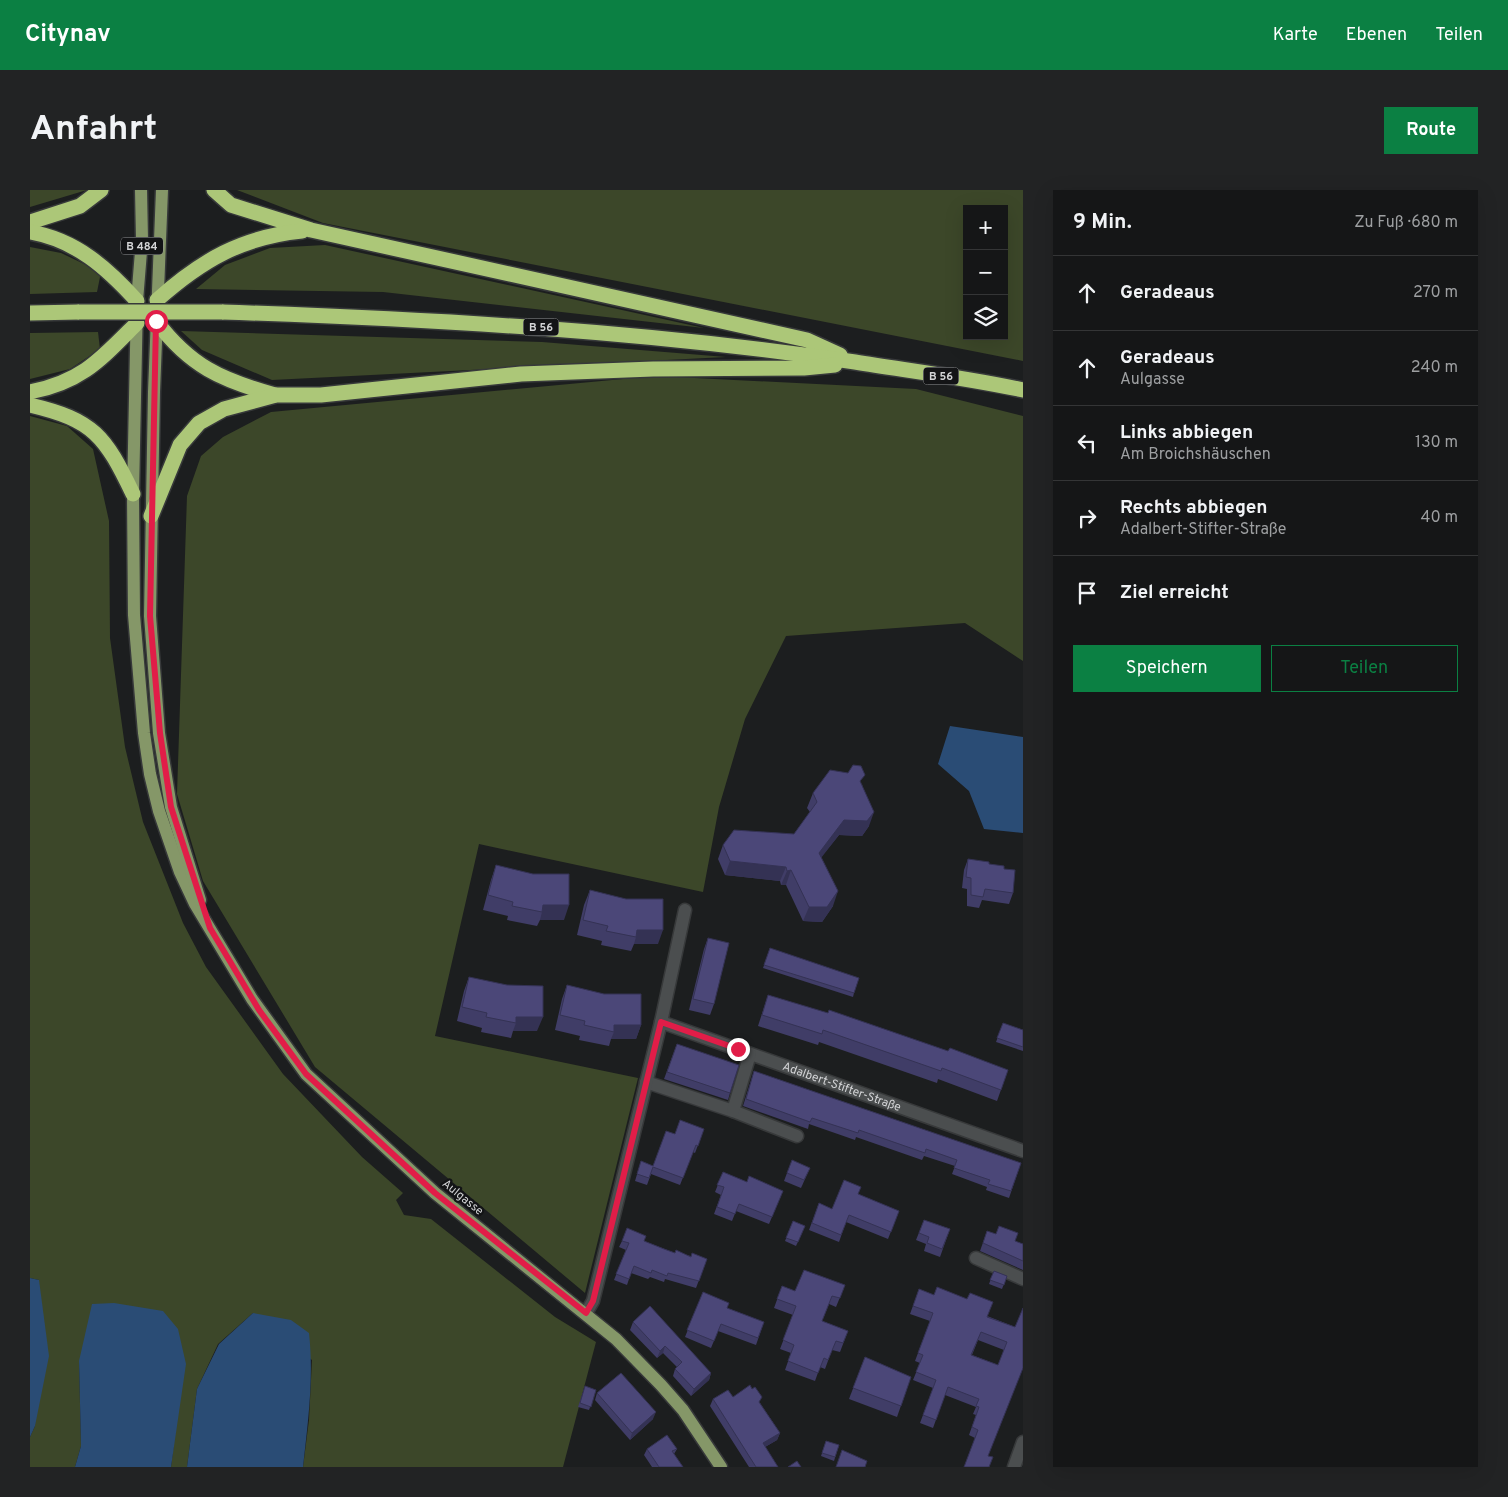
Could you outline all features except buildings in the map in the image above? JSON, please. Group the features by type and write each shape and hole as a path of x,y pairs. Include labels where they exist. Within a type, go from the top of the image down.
{"highway":[{"path":"30,222 80,206 101,190"},
{"path":"214,190 231,205 311,230 808,340 859,363"},
{"path":"149,308 178,281 221,252 251,240 275,234 311,230"},
{"path":"30,232 45,235 69,244 93,257 149,308 174,344 206,369 239,385 276,395"},
{"name":"B 56","path":"30,313 222,312 556,328 709,343 859,363 1023,390"},
{"path":"30,392 52,388 79,375 98,362 137,323"},
{"path":"151,516 180,444 199,423 224,409 276,395 330,394 521,374 653,368 804,368 859,363"},
{"path":"30,405 61,412 81,421 109,448 133,494"}],"main road":[{"name":"B 484","path":"141,190 142,239 149,308"},
{"name":"B 484","path":"149,308 162,190"},
{"path":"149,308 137,323 133,494 134,615 143,724 150,774 159,811 180,872 210,928"},
{"path":"149,308 150,616 164,763 171,807 210,928"},
{"name":"Aulgasse","path":"210,928 259,1010 306,1074 435,1193 586,1313 661,1384 688,1418 721,1467"}],"street":[{"path":"586,1313 593,1301 661,1022 686,910"},
{"name":"Adalbert-Stifter-Straße","path":"661,1022 1023,1151"},
{"path":"733,1111 750,1054"},
{"path":"646,1082 733,1111 797,1136"},
{"path":"976,1258 1023,1279"},
{"path":"1014,1467 1023,1442"}],"green space":[{"path":"30,190 87,190 30,207"},
{"path":"237,190 1023,190 1023,361 323,223"},
{"path":"325,245 704,328 383,292 196,289 225,265 270,248"},
{"path":"30,247 61,253 101,272 97,292 30,294"},
{"path":"181,331 542,342 726,357 272,380 202,350"},
{"path":"98,332 100,349 70,369 30,379 30,333"},
{"path":"655,376 916,389 1023,416 1023,661 965,623 786,636 745,719 719,807 703,892 479,844 435,1036 638,1078 585,1293 315,1067 203,881 177,794 187,496 201,456 223,437 271,412"},
{"path":"30,416 67,426 93,449 109,521 110,638 125,747 143,822 183,923 206,967 283,1074 362,1157 403,1193 396,1200 404,1215 431,1219 555,1317 596,1342 563,1467 303,1467 309,1420 312,1360 253,1313 218,1344 197,1389 187,1467 171,1467 176,1426 79,1361 81,1446 75,1467 30,1467 30,1437 35,1426 39,1280 30,1278"}],"water":[{"path":"950,726 1023,737 1023,833 984,829 969,791 938,764"},
{"path":"30,1278 39,1280 49,1356 35,1426 30,1437"},
{"path":"114,1303 163,1311 178,1329 186,1364 171,1467 75,1467 81,1446 79,1361 92,1304"},
{"path":"253,1313 291,1320 309,1333 311,1383 303,1467 187,1467 197,1389 219,1344"}],"route":[{"path":"156,321 150,616 160,733 171,807 210,928 259,1010 306,1074 435,1193 586,1313 593,1301 661,1022 738,1049"}]}
